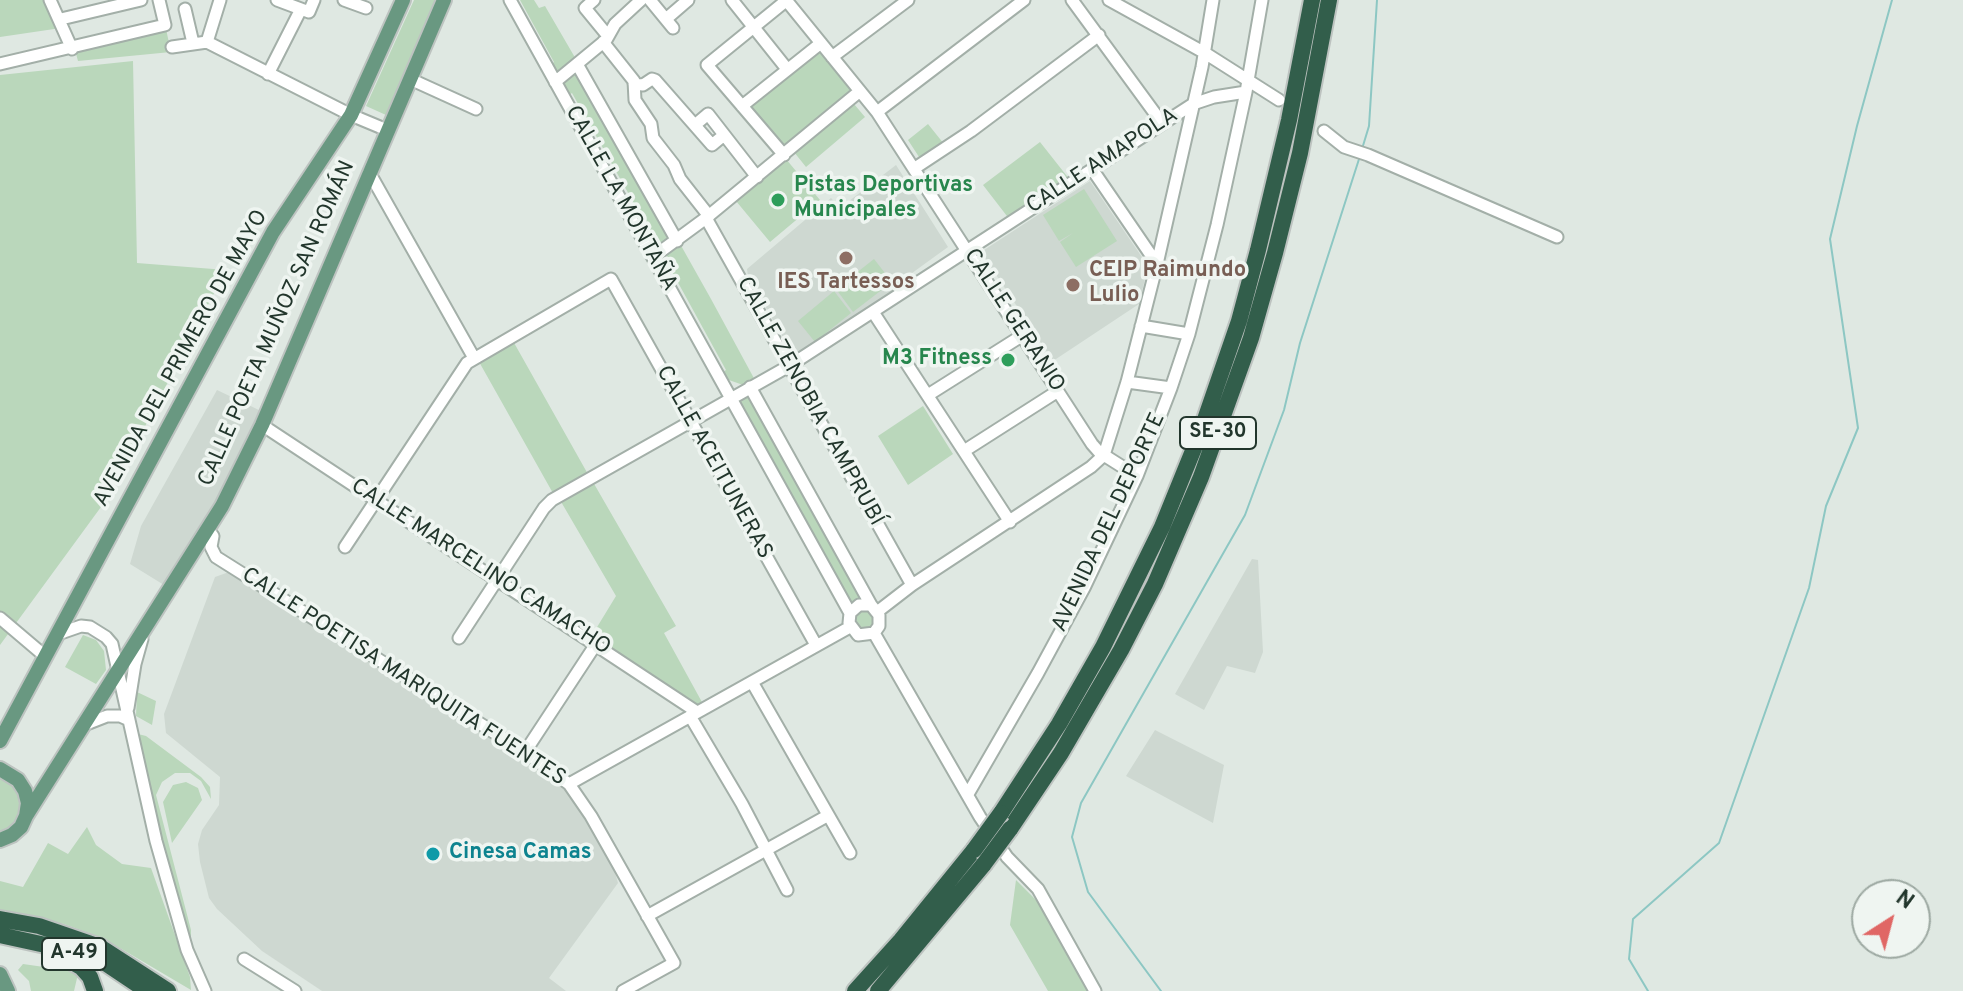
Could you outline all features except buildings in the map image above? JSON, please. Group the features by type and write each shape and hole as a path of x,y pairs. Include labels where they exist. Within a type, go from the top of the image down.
{"highway":[{"name":"SE-30","path":"855,991 901,940 1001,813 1059,724 1103,647 1150,554 1196,445 1239,321 1289,120 1312,0"},
{"name":"SE-30","path":"878,991 1010,829 1069,740 1121,650 1167,558 1207,463 1251,338 1300,153 1329,0"},
{"name":"A-49","path":"2,932 58,931 117,956 168,991"},
{"name":"A-49","path":"2,932 70,953 112,973 137,991"},
{"path":"2,932 81,967 90,977 95,991"},
{"path":"2,932 32,935 74,947 101,960 147,991"},
{"path":"117,956 160,991"}],"main road":[{"name":"AVENIDA DEL PRIMERO DE MAYO","path":"0,741 273,232 351,115 403,0"},
{"name":"CALLE POETA MUÑOZ SAN ROMÁN","path":"0,841 17,831 208,530 262,425 444,0"},
{"path":"0,769 14,776 22,785 27,797 26,816"},
{"path":"0,974 8,991"}],"street":[{"path":"50,0 72,49"},
{"path":"61,19 141,0"},
{"path":"0,64 165,25 159,0"},
{"path":"207,42 220,0"},
{"path":"277,0 305,11"},
{"path":"268,74 314,0"},
{"path":"344,0 365,5"},
{"name":"CALLE LA MONTAÑA","path":"510,0 850,613"},
{"path":"555,82 605,39 615,24 641,0"},
{"path":"650,0 669,24 688,0"},
{"path":"732,0 787,69"},
{"path":"784,155 707,65 787,0"},
{"name":"CALLE GERANIO","path":"787,0 877,112 1092,444 1137,476"},
{"path":"832,57 908,0"},
{"path":"877,112 1024,0"},
{"path":"1072,0 1162,123"},
{"path":"1109,0 1125,3 1279,100"},
{"path":"850,627 850,613 859,605 874,608 912,585 1010,522 1104,455 1127,382 1157,264 1205,53 1213,0"},
{"name":"AVENIDA DEL DEPORTE","path":"968,794 1064,628 1137,476 1171,388 1189,334 1220,212 1262,0"},
{"name":"CALLE ZENOBIA CAMPRUBÍ","path":"589,4 605,39 634,84 635,100 650,121 653,138 708,217 912,585"},
{"path":"185,9 193,43"},
{"path":"915,168 971,131 1099,35"},
{"path":"172,47 207,42 387,130"},
{"path":"742,106 821,43"},
{"name":"CALLE LA MONTAÑA","path":"577,64 677,241"},
{"path":"410,79 476,109"},
{"path":"634,84 643,85 655,80 712,145 724,135"},
{"path":"653,257 708,217 860,91"},
{"name":"CALLE AMAPOLA","path":"459,638 550,502 789,366 1193,104 1246,92"},
{"path":"695,125 708,114 757,177"},
{"path":"1324,131 1344,147 1557,237"},
{"path":"1092,169 1157,264"},
{"path":"345,547 462,369 474,358 369,172"},
{"name":"CALLE ACEITUNERAS","path":"474,358 611,279 816,645"},
{"path":"873,312 1010,522"},
{"path":"1141,326 1189,334"},
{"path":"928,395 1023,335"},
{"path":"717,375 728,383 749,388 880,620 874,633 863,636 850,627"},
{"path":"1127,382 1171,388"},
{"path":"964,451 1058,391"},
{"name":"CALLE MARCELINO CAMACHO","path":"262,425 596,644 693,714 787,890"},
{"path":"191,557 216,557 211,547 213,536 208,530"},
{"name":"CALLE POETISA MARIQUITA FUENTES","path":"216,557 525,752 569,784 591,816 674,963 623,991"},
{"path":"0,618 46,657"},
{"path":"58,634 81,626 99,631 112,644 145,800 187,950 205,991"},
{"path":"128,716 135,664 146,627"},
{"path":"569,784 850,627"},
{"path":"874,633 980,817 1007,857 1038,889 1095,991"},
{"path":"525,752 596,644"},
{"path":"752,682 850,853"},
{"path":"83,726 107,716 128,716"},
{"path":"647,916 827,816"},
{"path":"244,959 295,991"}],"shaded area":[{"name":"IES Tartessos","path":"896,165 948,247 901,281 904,286 794,357 748,276 747,269 831,198 840,208"},
{"name":"CEIP Raimundo Lulio","path":"1090,181 1148,266 1139,304 1053,361 981,252"},
{"path":"217,390 261,411 224,489 164,585 130,564 141,526"},
{"path":"1252,559 1258,560 1263,652 1255,673 1227,666 1204,710 1175,694"},
{"path":"229,572 555,779 573,797 614,869 618,883 549,978 566,991 322,991 262,951 217,909 209,898 198,844 202,830 219,805 220,777 166,733 164,714 215,577"},
{"path":"1155,730 1224,765 1213,823 1126,776"}],"green space":[{"path":"0,0 47,0 61,28 0,37"},
{"path":"414,0 437,0 386,115 366,106"},
{"path":"520,0 534,0 539,8 545,6 577,61 556,73 550,66 554,62"},
{"path":"166,29 171,52 78,61 75,50"},
{"path":"820,48 854,90 783,148 749,107"},
{"path":"133,61 137,263 226,270 109,496 0,645 0,75"},
{"path":"576,66 675,240 655,252 649,244 654,239 572,93 567,96 560,80"},
{"path":"854,104 865,117 806,167 794,152"},
{"path":"928,124 944,144 921,160 908,140"},
{"path":"1040,142 1070,180 1010,220 983,185"},
{"name":"Pistas Deportivas Municipales","path":"786,159 820,200 770,242 736,201"},
{"path":"1084,189 1117,241 1076,267 1060,242 1073,233 1059,241 1043,215"},
{"path":"679,242 756,382 746,386 726,379 721,373 726,370 670,268 664,270 657,257"},
{"path":"874,259 892,282 853,312 836,289"},
{"path":"834,291 851,313 815,342 798,321"},
{"path":"513,341 589,476 554,495 478,360"},
{"path":"750,391 867,600 849,608 732,400"},
{"path":"923,406 953,454 908,485 878,436"},
{"path":"593,482 676,626 664,633 703,704 697,705 591,637 616,596 560,500"},
{"path":"865,611 874,620 865,629 856,620"},
{"path":"83,635 96,640 104,651 106,670 96,684 65,667"},
{"path":"137,692 156,701 152,725 136,716"},
{"path":"138,734 146,736 210,787 211,799 201,781 190,773 175,773 162,782 156,795 191,930 191,945 153,811"},
{"path":"0,775 18,787 23,805 16,824 0,835"},
{"path":"186,782 198,788 202,800 172,843 163,802 173,785"},
{"path":"87,827 96,845 122,864 151,868 190,977 191,990 103,938 64,924 0,911 0,881 23,887 48,843 68,854"},
{"path":"1016,880 1042,906 1090,991 1048,991 1010,925"},
{"path":"51,962 78,974 74,991 31,991 29,981 18,970 23,964 44,967"}],"waterway":[{"path":"1362,149 1369,126 1377,0"},
{"path":"1648,991 1629,959 1633,919 1719,843 1809,588 1826,506 1858,428 1830,239 1892,0"},
{"path":"1161,991 1088,892 1072,837 1081,803 1245,515 1284,410 1300,343 1360,156"}],"place":[{"name":"Pistas Deportivas Municipales","path":"778,200"},
{"name":"IES Tartessos","path":"846,258"},
{"name":"CEIP Raimundo Lulio","path":"1073,285"},
{"name":"M3 Fitness","path":"1008,360"},
{"name":"Cinesa Camas","path":"433,854"}]}
